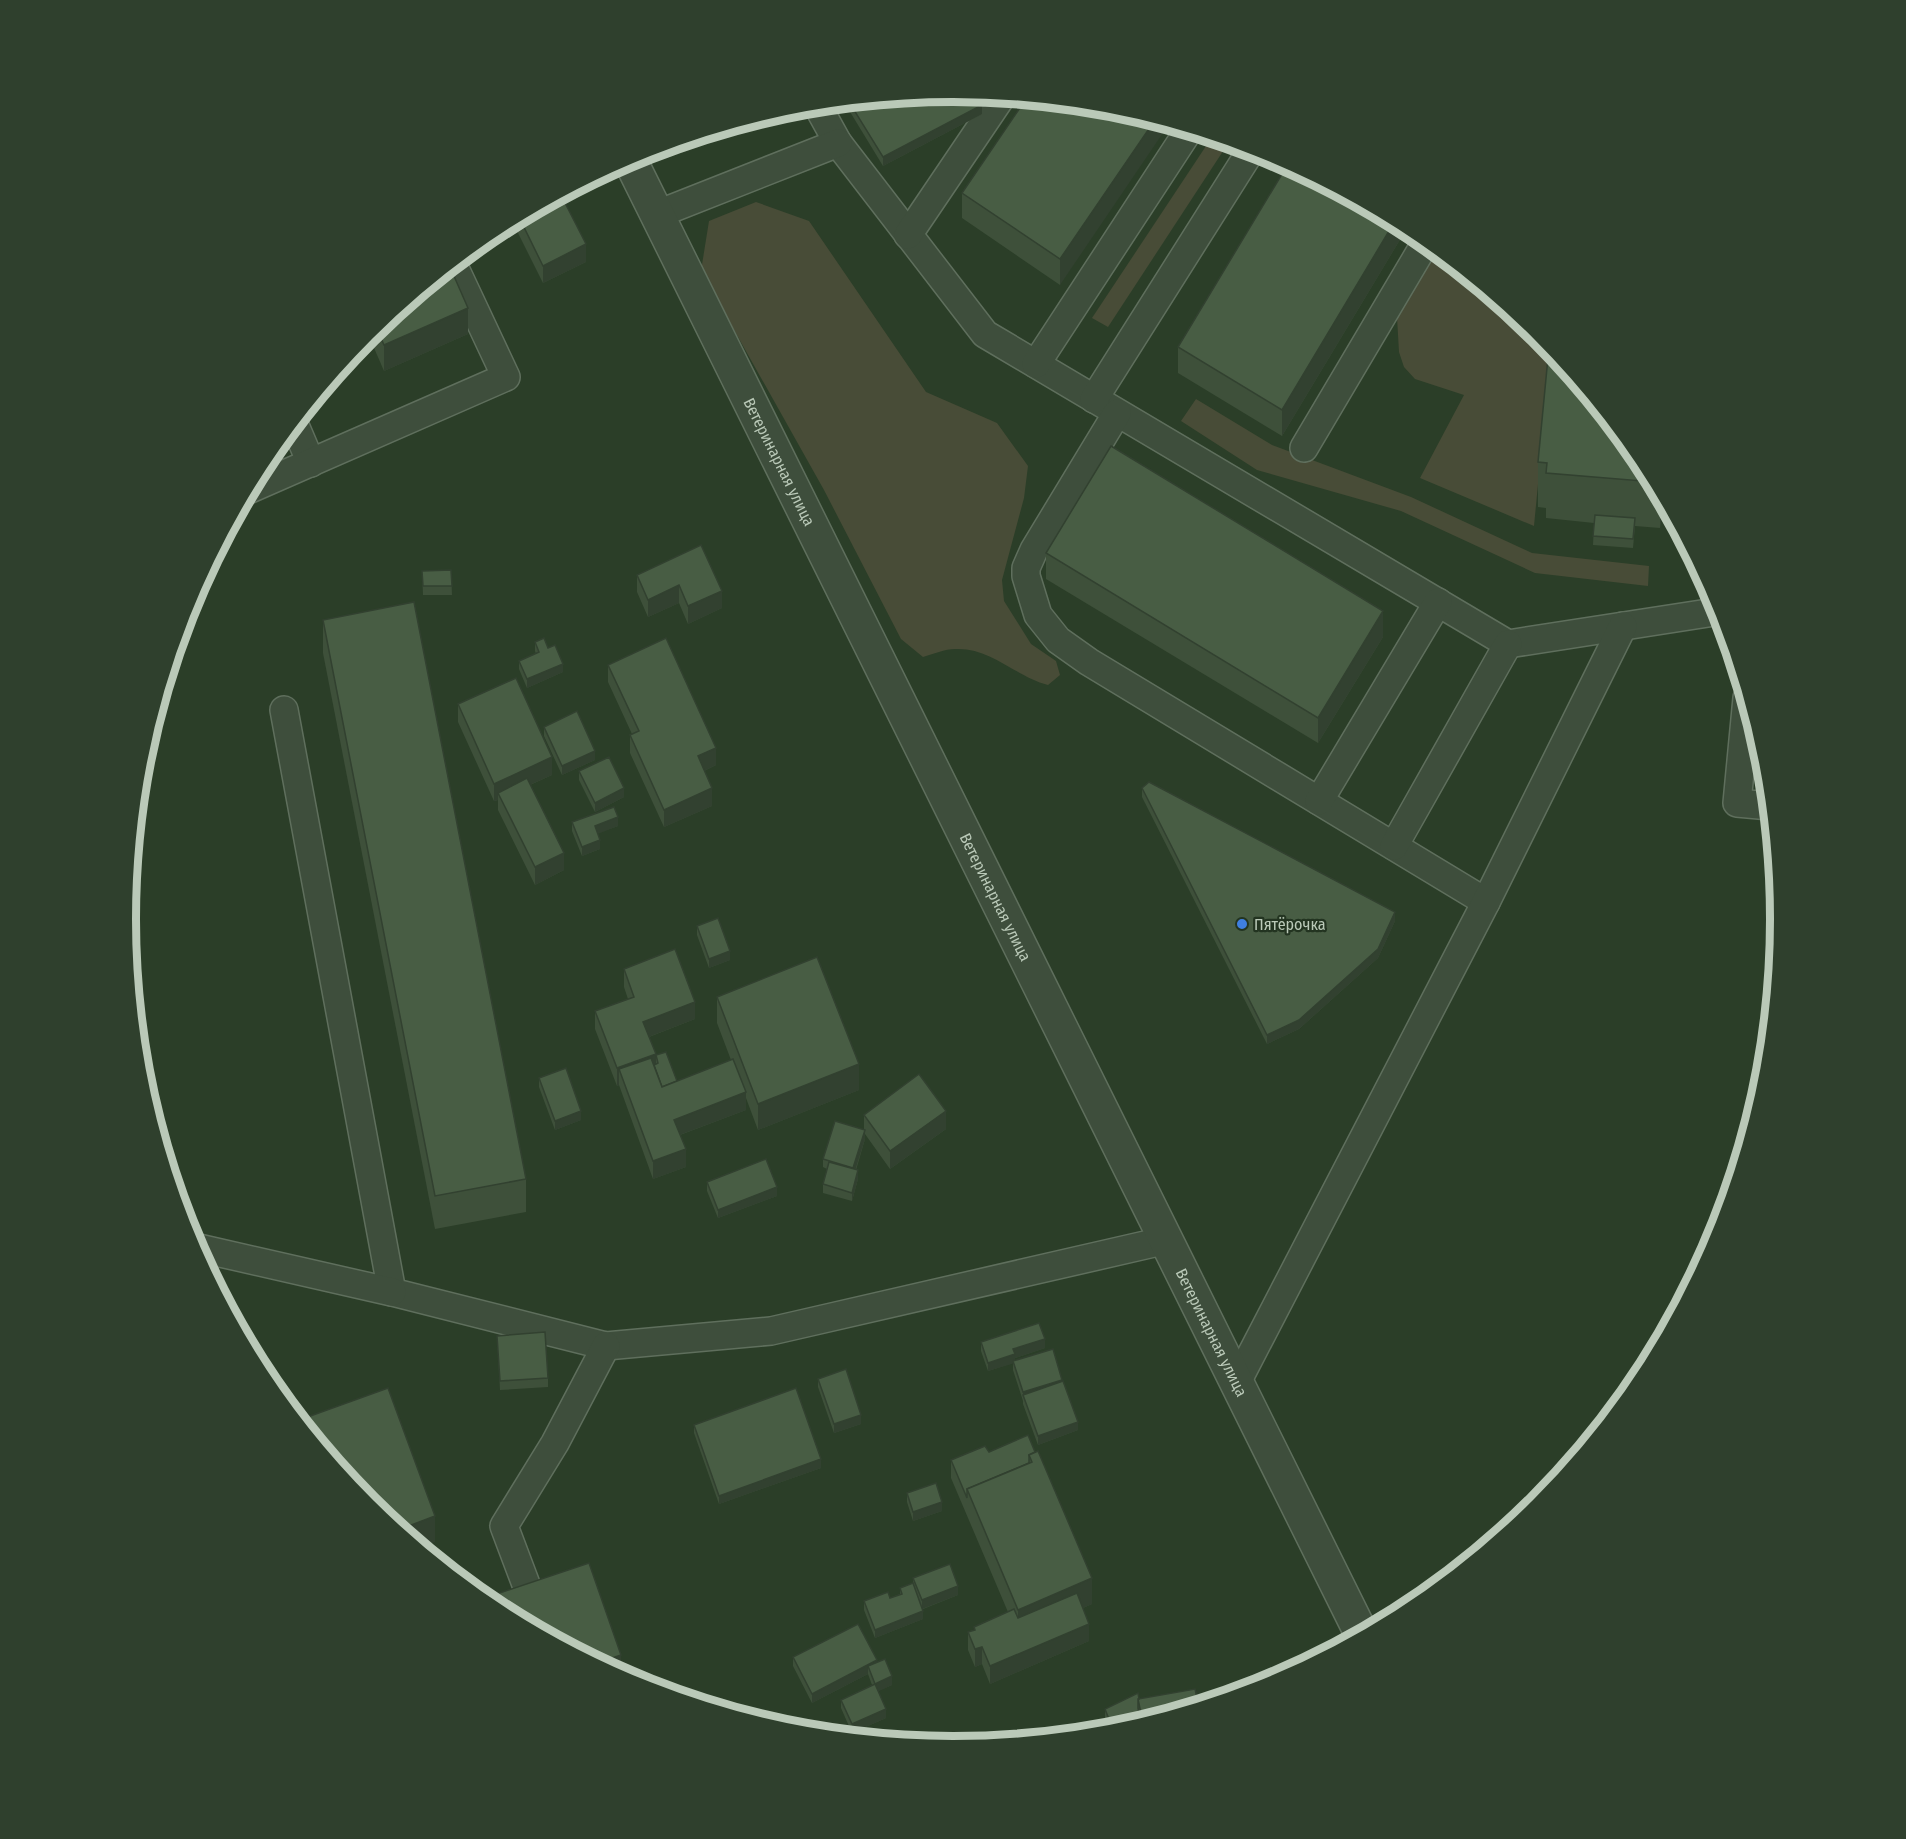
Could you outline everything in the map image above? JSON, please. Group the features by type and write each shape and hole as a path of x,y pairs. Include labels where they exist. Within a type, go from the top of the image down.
{"street":[{"name":"Ветеринарная улица","path":"634,167 1359,1629"}],"lane":[{"path":"908,235 997,104"},
{"path":"821,113 837,143 985,334 1508,644 1710,613"},
{"path":"1036,364 1185,136"},
{"path":"658,214 837,143"},
{"path":"1094,399 1247,157"},
{"path":"1304,448 1421,250"},
{"path":"261,484 506,377 456,270"},
{"path":"1118,413 1034,550 1026,568 1030,594 1038,615 1058,640 1089,662 1486,902"},
{"path":"297,431 311,463"},
{"path":"1319,801 1438,602"},
{"path":"1237,1382 1486,902 1623,626"},
{"path":"1394,846 1508,644"},
{"path":"284,710 392,1292"},
{"path":"1745,717 1737,803 1763,805"},
{"path":"205,1249 392,1292 606,1346 771,1331 1167,1240"},
{"path":"527,1587 504,1526 555,1443 606,1346"}],"green space":[{"path":"1208,143 1225,148 1108,327 1092,318"},
{"path":"756,202 809,221 926,392 997,423 1028,466 1024,498 1002,580 1004,601 1031,644 1056,661 1060,675 1048,685 1025,676 992,657 968,650 951,649 923,657 901,639 824,490 701,271 709,221"},
{"path":"1431,257 1492,305 1550,361 1534,526 1420,478 1464,395 1415,379 1404,367 1399,352 1397,317"},
{"path":"1196,399 1272,445 1411,497 1532,553 1649,566 1648,586 1535,573 1401,511 1257,470 1181,421"}],"building":[{"path":"981,103 982,105 883,157 853,108 900,104"},
{"path":"1022,105 1060,109 1150,127 1060,259 962,193"},
{"path":"1283,172 1315,186 1390,229 1282,410 1178,347"},
{"path":"564,201 586,244 543,266 523,225"},
{"path":"453,273 468,308 384,345 380,336"},
{"path":"1548,359 1602,422 1643,481 1546,473 1547,463 1538,462"},
{"path":"1111,446 1383,611 1318,718 1046,553"},
{"path":"1595,515 1635,518 1633,539 1593,536"},
{"path":"701,545 722,591 688,606 679,585 648,600 637,575"},
{"path":"451,570 452,586 423,586 422,571"},
{"path":"414,602 526,1179 435,1196 323,620"},
{"path":"544,638 548,648 555,645 563,664 527,679 519,661 539,652 535,642"},
{"path":"666,638 716,748 698,756 712,788 664,810 630,735 639,731 608,665"},
{"path":"516,678 552,757 494,784 458,704"},
{"path":"577,711 595,751 562,766 544,727"},
{"path":"609,757 624,788 595,803 579,771"},
{"path":"527,778 564,853 535,867 498,793"},
{"path":"1149,782 1395,912 1378,949 1299,1020 1267,1035 1142,788"},
{"path":"614,807 618,817 595,826 600,840 582,847 572,822"},
{"path":"718,918 730,951 709,959 697,926"},
{"path":"675,949 695,1002 643,1022 656,1054 617,1068 595,1011 634,997 624,969"},
{"path":"817,957 859,1064 758,1104 717,997"},
{"path":"666,1052 677,1081 662,1087 654,1065 658,1063 656,1055"},
{"path":"651,1058 662,1087 733,1059 746,1092 674,1120 686,1149 653,1161 619,1069"},
{"path":"566,1068 581,1111 555,1121 539,1078"},
{"path":"919,1074 946,1111 890,1151 864,1115"},
{"path":"835,1121 865,1130 853,1168 823,1159"},
{"path":"766,1159 777,1187 718,1210 707,1182"},
{"path":"829,1162 858,1170 852,1193 823,1184"},
{"path":"1039,1323 1045,1339 1013,1349 1015,1354 988,1363 981,1342"},
{"path":"545,1332 548,1378 500,1381 497,1336"},
{"path":"1053,1349 1062,1380 1023,1392 1013,1361"},
{"path":"846,1369 861,1415 834,1424 818,1379"},
{"path":"1063,1381 1078,1422 1038,1436 1023,1395"},
{"path":"388,1388 435,1516 406,1527 338,1459 305,1418"},
{"path":"796,1388 821,1459 719,1496 694,1425"},
{"path":"1028,1435 1035,1452 1029,1455 1029,1463 967,1489 967,1498 951,1460 985,1446 989,1452"},
{"path":"1038,1451 1092,1578 1018,1610 967,1489 1032,1462 1029,1455"},
{"path":"936,1483 942,1502 913,1512 907,1493"},
{"path":"589,1563 621,1655 606,1660 591,1653 494,1595"},
{"path":"950,1564 958,1586 922,1600 913,1578"},
{"path":"913,1583 923,1611 875,1630 864,1601 888,1592 890,1598 902,1594 900,1588"},
{"path":"1077,1593 1089,1624 990,1666 982,1647 975,1649 968,1632 975,1630 974,1627 1014,1609 1018,1618"},
{"path":"858,1624 877,1660 812,1694 793,1657"},
{"path":"885,1659 892,1676 875,1684 868,1666"},
{"path":"875,1684 886,1709 852,1724 841,1700"},
{"path":"1195,1689 1197,1699 1141,1714 1138,1699"},
{"path":"1138,1693 1139,1715 1110,1721 1105,1709"}],"place":[{"name":"Пятёрочка","path":"1242,924"}]}
